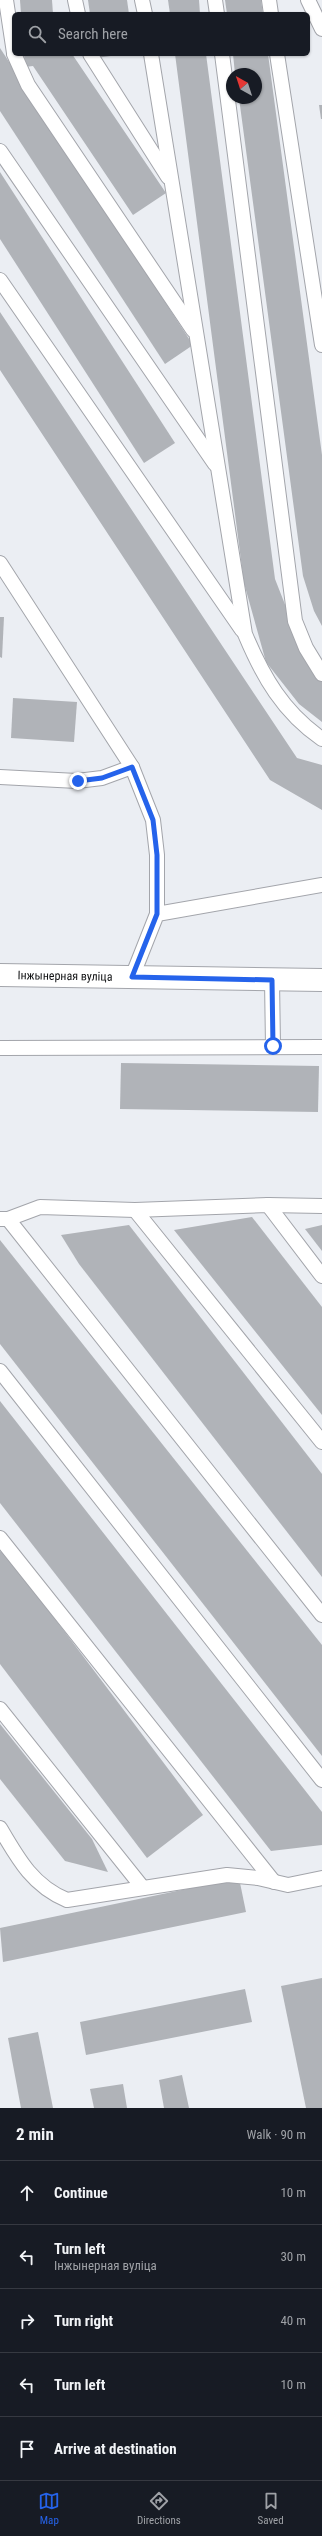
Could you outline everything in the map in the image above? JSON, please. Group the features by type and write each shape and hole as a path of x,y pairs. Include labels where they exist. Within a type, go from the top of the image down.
{"street":[{"name":"Інжынерная вуліца","path":"0,975 322,980"}],"lane":[{"path":"6,0 12,40"},
{"path":"75,0 78,12"},
{"path":"142,0 145,12"},
{"path":"215,0 217,12"},
{"path":"269,0 271,12"},
{"path":"308,0 322,29"},
{"path":"15,56 28,84 196,335"},
{"path":"91,56 172,182"},
{"path":"151,56 244,634"},
{"path":"222,56 295,621 306,648 322,674"},
{"path":"277,56 322,344"},
{"path":"0,151 217,467"},
{"path":"0,280 244,634 262,675 302,725 322,739"},
{"path":"0,562 132,767 153,820 157,855 157,914 132,977"},
{"path":"0,777 78,781 102,778 132,767"},
{"path":"157,914 322,885"},
{"path":"272,980 273,1046"},
{"path":"0,1048 322,1047"},
{"path":"322,1206 268,1205 135,1210 40,1207 4,1219 322,1616"},
{"path":"268,1205 322,1276"},
{"path":"135,1210 322,1442"},
{"path":"0,1371 322,1780"},
{"path":"0,1538 274,1882"},
{"path":"0,1709 143,1888"},
{"path":"0,1828 21,1864 50,1892 67,1900 227,1875 288,1885 322,1878"}],"building":[{"path":"20,0 52,0 53,12 21,12"},
{"path":"88,0 127,0 129,12 90,12"},
{"path":"168,0 199,0 200,12 170,12"},
{"path":"225,0 261,0 263,12 227,12"},
{"path":"0,48 193,345 165,364 0,111"},
{"path":"24,56 73,56 166,193 133,215 33,66 25,67"},
{"path":"96,56 111,56 96,58"},
{"path":"175,56 206,56 275,579 304,653 322,677 322,722 299,704 266,662 244,583"},
{"path":"233,56 268,56 322,455 322,626 314,611 303,576 240,104 262,104 262,68 234,68"},
{"path":"319,105 322,105 322,119 321,119"},
{"path":"0,172 175,443 144,463 0,239"},
{"path":"0,312 297,758 322,765 322,810 270,780 0,370"},
{"path":"0,617 4,617 2,658 0,657"},
{"path":"13,698 77,702 74,742 11,738"},
{"path":"121,1063 319,1066 318,1112 120,1109"},
{"path":"252,1217 322,1307 322,1415 174,1230"},
{"path":"129,1225 322,1474 322,1577 79,1264 61,1235"},
{"path":"322,1225 322,1251 305,1229"},
{"path":"0,1240 322,1645 322,1756 0,1344"},
{"path":"0,1401 322,1812 322,1845 271,1851 0,1503"},
{"path":"0,1551 6,1554 203,1815 147,1858 0,1664"},
{"path":"0,1724 92,1839 108,1872 65,1861 0,1779"},
{"path":"239,1878 246,1912 3,1962 0,1928"},
{"path":"322,1978 322,2108 306,2108 281,1986"},
{"path":"245,1989 252,2022 86,2055 80,2022"},
{"path":"38,2032 53,2108 21,2108 8,2038"},
{"path":"182,2075 189,2108 164,2108 159,2080"},
{"path":"123,2084 127,2108 94,2108 90,2089"}],"route":[{"path":"78,781 102,778 132,767 153,820 157,855 157,914 132,977 272,980 273,1046"}]}
